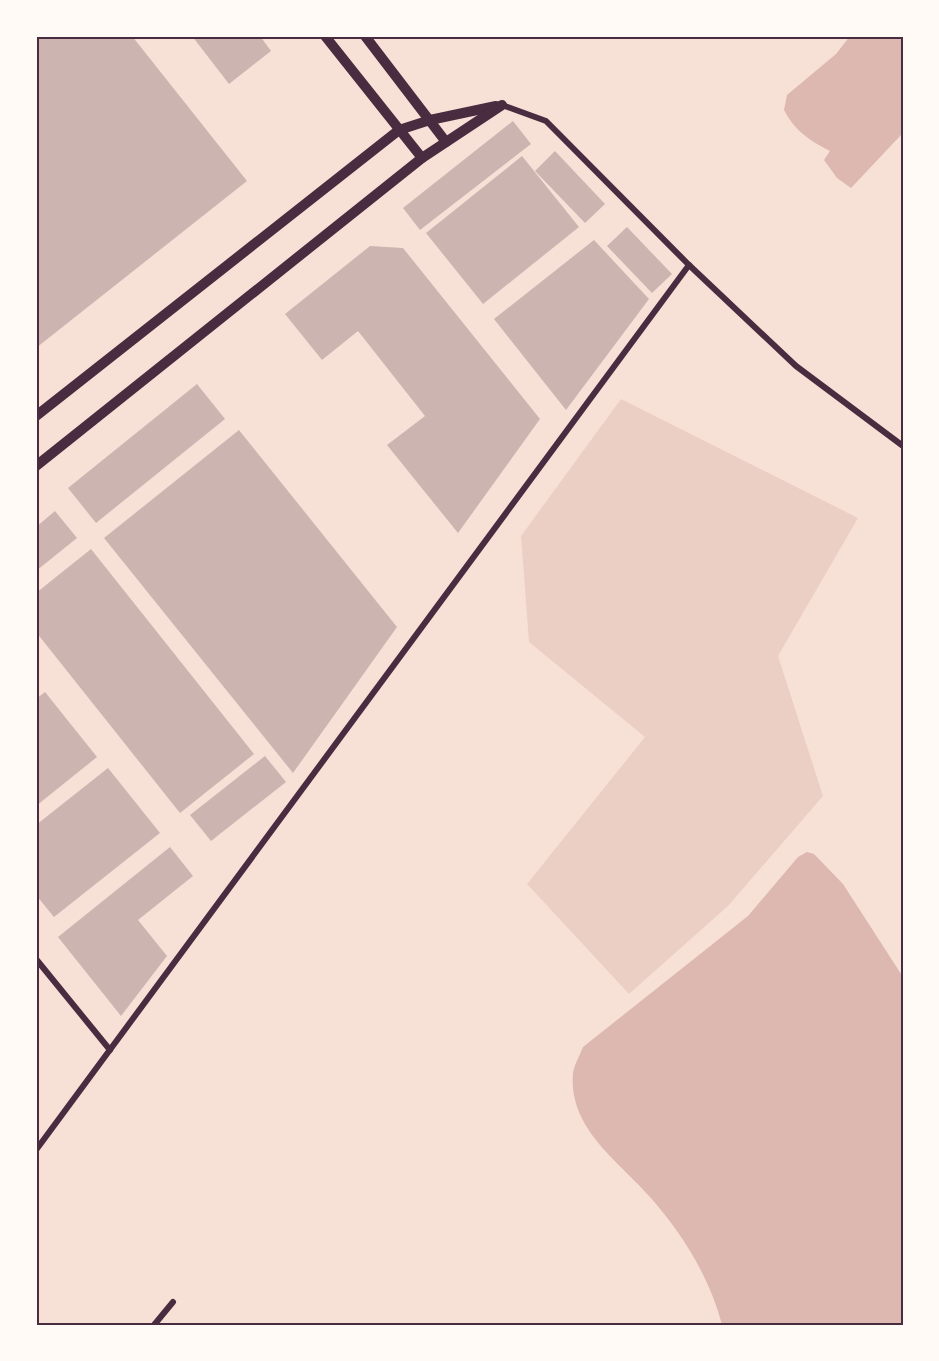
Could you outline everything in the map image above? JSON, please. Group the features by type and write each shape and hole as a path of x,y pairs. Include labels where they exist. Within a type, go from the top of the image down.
{"street":[{"path":"325,36 422,158"},
{"path":"365,36 446,142"},
{"path":"36,416 399,130 430,120 502,105 546,121 689,265 796,366 903,446"},
{"path":"36,466 422,158 502,105"},
{"path":"36,1150 689,265"},
{"path":"36,959 110,1050"},
{"path":"154,1325 173,1302"}],"shaded area":[{"path":"850,36 903,36 903,130 901,135 851,188 837,178 824,160 830,151 803,134 784,110 787,95 836,54"},
{"path":"621,399 858,518 778,656 823,796 728,906 629,994 527,884 645,737 529,642 521,536"},
{"path":"807,852 814,854 843,884 903,977 903,1325 722,1325 710,1290 684,1241 650,1197 598,1142 578,1111 574,1093 573,1073 583,1047 748,916 798,857"}],"building":[{"path":"39,36 132,36 247,181 36,348 36,38"},
{"path":"192,36 260,36 271,51 229,84"},
{"path":"513,121 531,144 420,230 403,208"},
{"path":"555,151 605,204 585,223 535,171"},
{"path":"522,156 579,227 483,304 426,233"},
{"path":"627,227 672,274 652,293 607,246"},
{"path":"594,240 649,299 566,410 494,319"},
{"path":"370,246 403,248 540,419 458,533 387,445 425,416 358,331 322,360 285,314"},
{"path":"197,384 225,419 96,523 68,488"},
{"path":"239,430 397,627 293,773 104,538"},
{"path":"55,511 77,538 36,571 36,527"},
{"path":"91,549 254,754 180,813 36,632 36,593"},
{"path":"45,692 97,757 36,806 36,699"},
{"path":"265,756 286,782 211,841 190,815"},
{"path":"108,768 160,833 54,917 36,895 36,825"},
{"path":"170,847 193,876 138,920 167,956 121,1016 58,937"}]}
